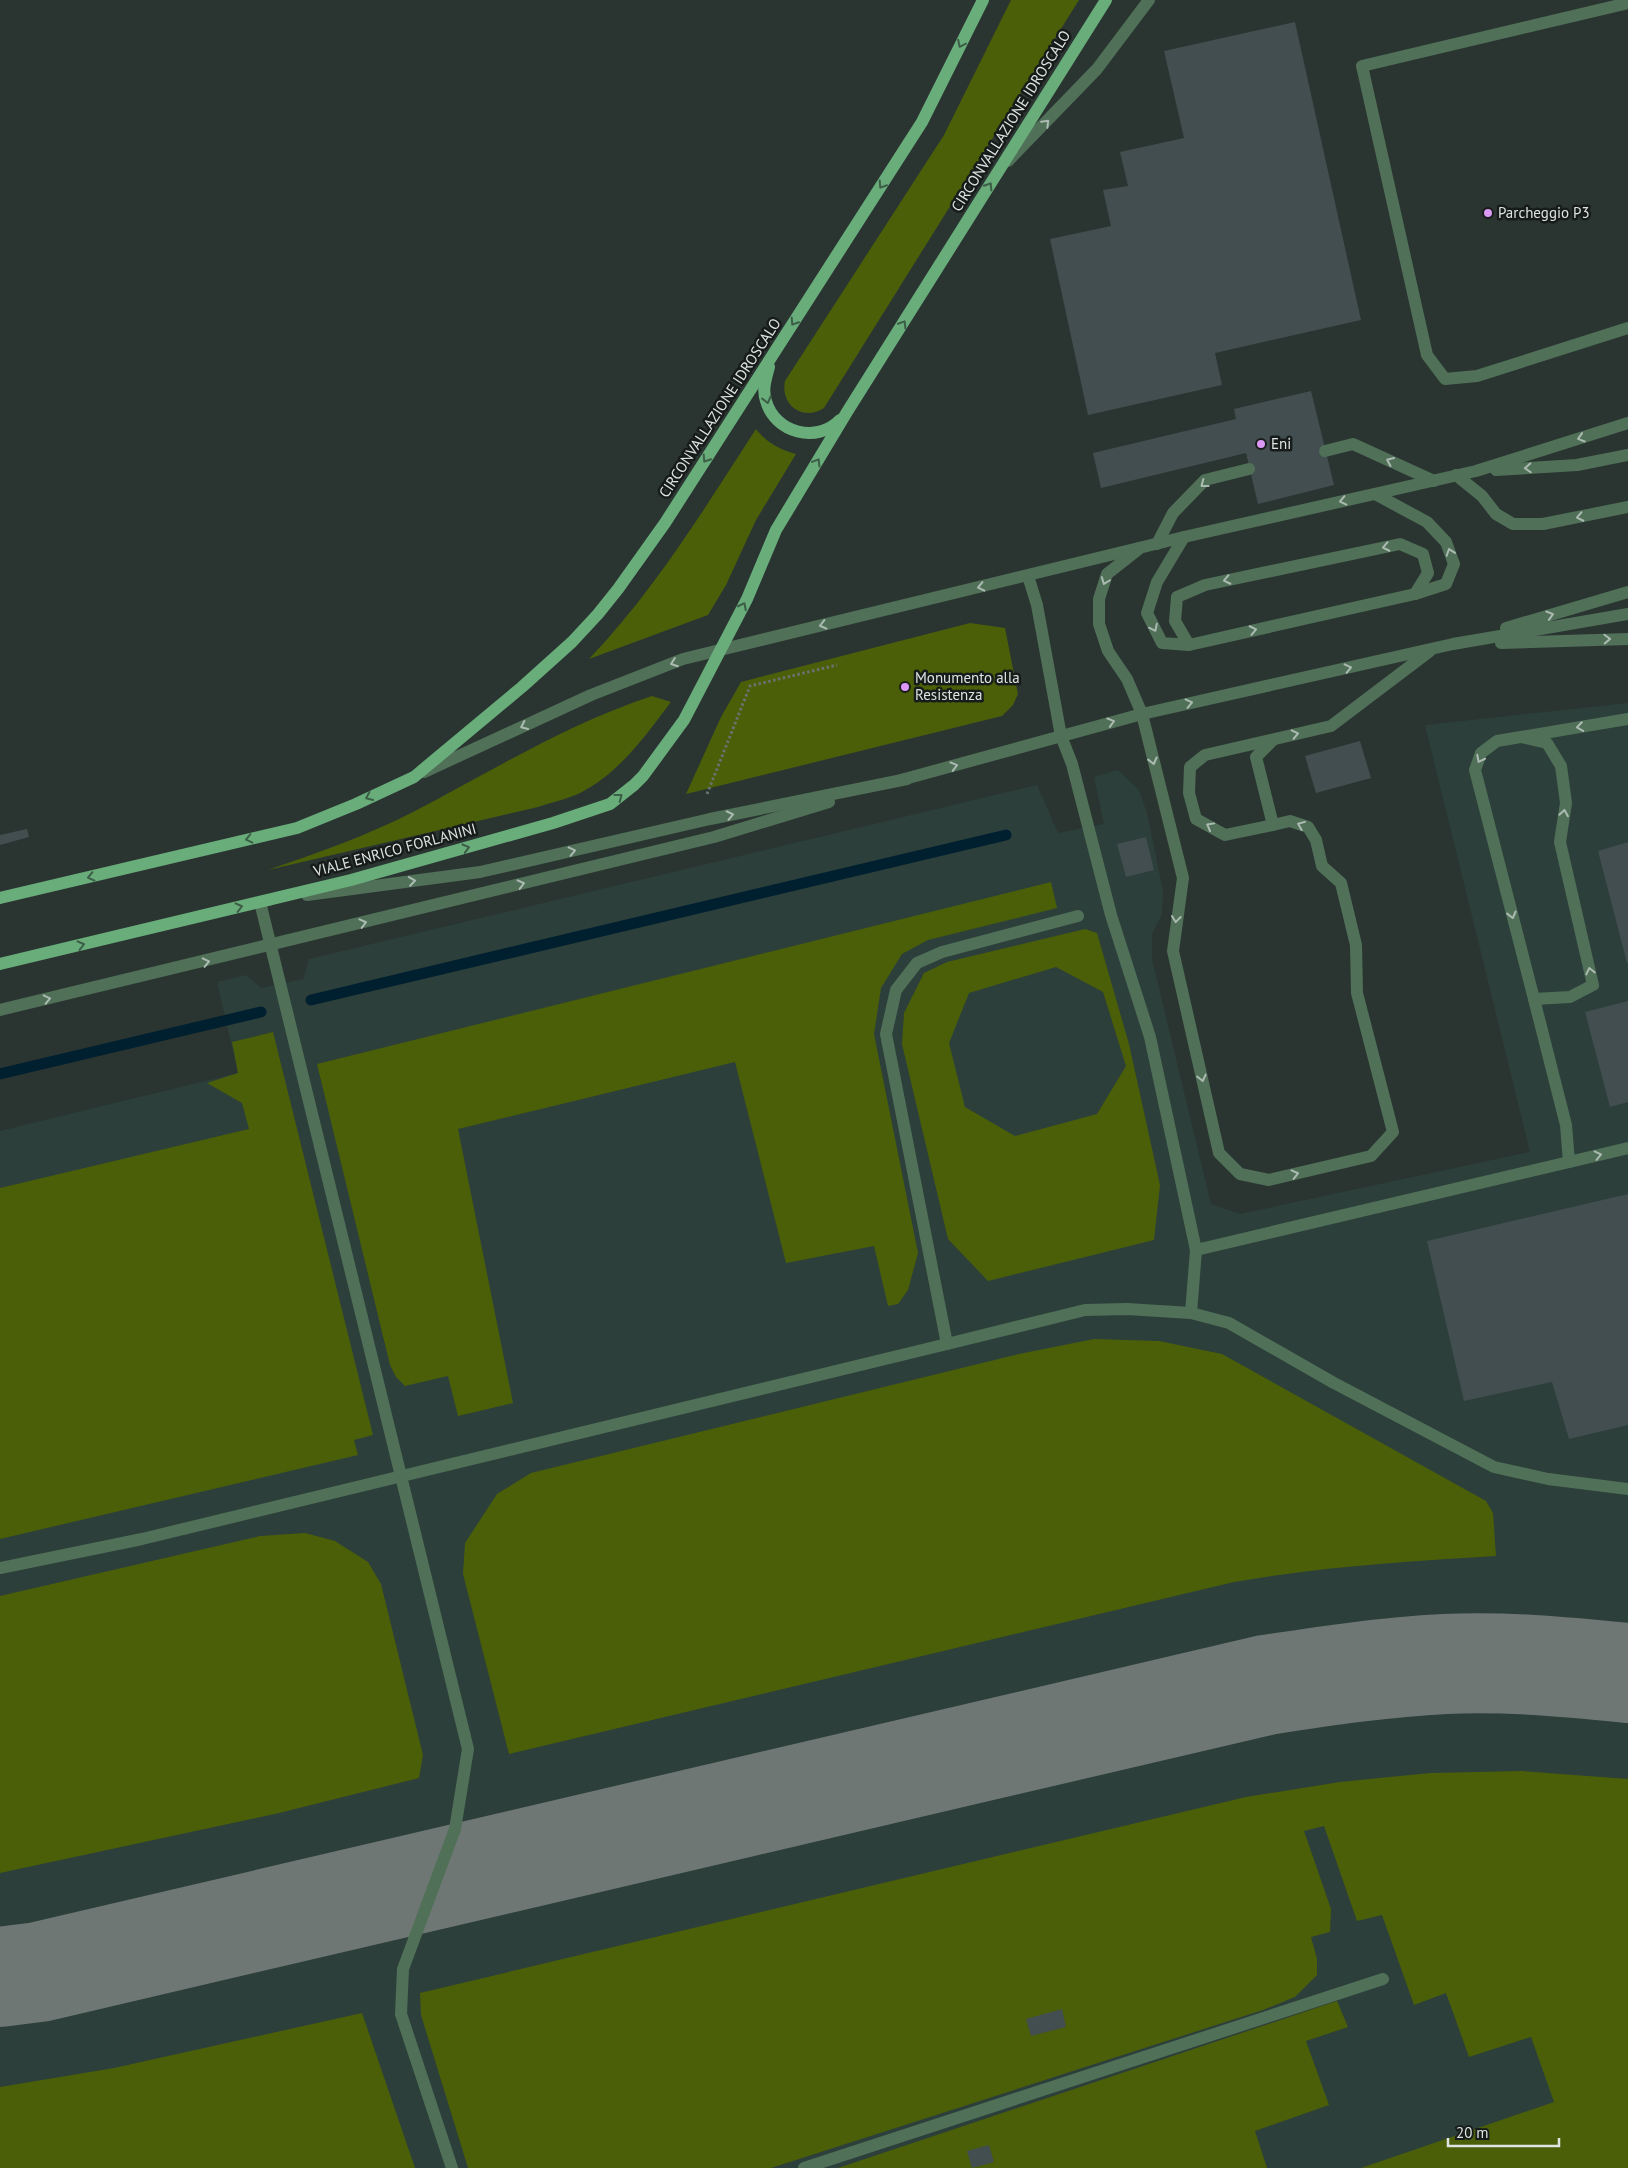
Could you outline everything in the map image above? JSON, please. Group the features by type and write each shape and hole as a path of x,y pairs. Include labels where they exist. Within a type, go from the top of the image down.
{"main road":[{"name":"CIRCONVALLAZIONE IDROSCALO","path":"414,777 522,687 572,642 603,608 666,523 922,122 983,0"},
{"name":"CIRCONVALLAZIONE IDROSCALO","path":"720,649 747,599 776,530 847,412 1106,0"},
{"path":"774,353 764,386 765,400 770,412 778,422 802,433 816,433 833,426 847,412"},
{"name":"VIALE ENRICO FORLANINI","path":"0,964 351,880 544,826 610,804 643,776 684,720 720,649"},
{"path":"0,898 296,828 356,804 414,777"}],"lane":[{"path":"999,170 1097,69 1149,0"},
{"path":"1628,3 1362,66 1427,355 1445,379 1477,376 1628,328"},
{"path":"414,777 591,695 683,659 1184,537 1476,471 1628,423"},
{"path":"1325,451 1353,444 1434,481"},
{"path":"1476,471 1577,465 1628,455"},
{"path":"1157,544 1173,513 1205,480 1249,469"},
{"path":"1456,475 1482,496 1496,514 1513,524 1543,524 1628,506"},
{"path":"1184,537 1157,582 1147,613 1162,643 1189,645 1415,594 1446,584 1454,564 1446,542 1427,522 1375,494"},
{"path":"1189,645 1175,621 1178,597 1204,585 1400,544 1422,554 1428,574 1415,594"},
{"path":"1140,548 1107,574 1099,599 1099,624 1108,651 1127,678 1142,714 1183,878 1172,951 1219,1153 1240,1174 1270,1180 1371,1156 1393,1132 1357,993 1356,944 1341,883 1322,866 1316,840 1308,826 1290,821 1224,834 1196,819 1189,793 1190,767 1205,755 1331,726 1433,649"},
{"path":"1028,576 1037,605 1061,736 1072,764 1111,914 1150,1037 1196,1250 1190,1313"},
{"path":"0,1010 714,837 907,778 1142,714 1453,644 1628,592"},
{"path":"1453,644 1628,614"},
{"path":"1453,644 1628,639"},
{"path":"1569,1162 1566,1125 1475,770 1481,753 1497,741 1628,719"},
{"path":"1520,737 1547,743 1561,766 1566,803 1560,842 1593,985 1570,997 1534,999"},
{"path":"1273,740 1256,757 1273,825"},
{"path":"452,2168 401,2014 401,2006 403,1969 455,1829 468,1749 260,902 480,872 710,819 907,778"},
{"path":"947,1344 886,1034 896,990 917,963 942,952 1078,916"},
{"path":"1196,1250 1628,1148"},
{"path":"0,1568 142,1538 1085,1310 1128,1309 1190,1313 1229,1323 1334,1383 1494,1467 1548,1479 1628,1489"},
{"path":"804,2168 1383,1979"}],"path":[{"path":"706,797 750,686 837,665"}],"shaded area":[{"path":"1628,703 1628,2168 0,2168 0,1131 238,1073 217,982 246,975 261,988 303,979 309,959 1037,785 1058,833 1104,824 1094,777 1118,770 1139,790 1147,813 1163,891 1162,914 1152,934 1152,959 1211,1204 1240,1214 1530,1152 1425,725"}],"green space":[{"path":"1011,0 1079,0 824,408 808,413 795,409 786,397 784,390 785,381 944,135"},
{"path":"756,429 774,445 796,454 756,520 726,585 708,615 589,659 613,633 657,577 698,519"},
{"path":"970,623 1005,628 1018,694 1013,705 1002,716 686,794 721,717 741,682"},
{"path":"652,696 671,702 631,752 609,774 582,792 538,807 268,870 323,851 377,829 560,734 621,707"},
{"path":"1051,882 1057,908 928,940 902,954 881,988 874,1034 918,1253 908,1290 898,1304 888,1306 874,1246 786,1263 735,1062 458,1129 513,1403 458,1416 448,1376 405,1386 396,1377 390,1365 317,1064"},
{"path":"1085,929 1097,933 1129,1044 1160,1185 1154,1240 988,1281 948,1239 902,1044 904,1013 924,973 947,962","holes":["1056,967 1103,992 1126,1066 1097,1114 1015,1136 965,1107 949,1043 969,993"]},
{"path":"273,1032 373,1435 354,1440 358,1455 0,1539 0,1188 249,1129 242,1103 207,1083 238,1073 232,1042"},
{"path":"1094,1339 1159,1341 1222,1354 1486,1501 1493,1513 1496,1556 1332,1568 1234,1582 509,1754 463,1574 465,1543 497,1494 531,1473 1019,1354"},
{"path":"305,1533 335,1541 368,1562 381,1584 423,1755 419,1778 279,1813 0,1873 0,1596 260,1536"},
{"path":"1522,1771 1628,1779 1628,2168 1361,2168 1554,2102 1531,2037 1469,2057 1446,1993 1414,2005 1382,1915 1357,1921 1324,1826 1304,1831 1331,1909 1330,1932 1311,1937 1317,1959 1317,1975 1295,1997 1263,2010 771,2168 468,2168 421,2015 420,1993 1246,1797 1340,1782 1430,1773"},
{"path":"1337,2001 1348,2027 1306,2041 1329,2105 1255,2131 1267,2168 838,2168"},
{"path":"362,2013 415,2168 0,2168 0,2087 114,2068"}],"building":[{"path":"1295,22 1361,320 1215,353 1222,385 1088,415 1050,239 1111,226 1103,190 1128,186 1120,152 1184,138 1164,51"},
{"path":"1311,391 1334,485 1258,504 1246,453 1101,488 1093,453 1236,419 1234,409"},
{"path":"1360,741 1371,778 1316,793 1305,756"},
{"path":"27,829 29,837 0,845 0,835"},
{"path":"1146,837 1154,870 1126,877 1117,844"},
{"path":"1628,842 1628,963 1627,963 1598,851"},
{"path":"1628,1001 1628,1102 1610,1107 1585,1012"},
{"path":"1628,1194 1628,1425 1569,1439 1552,1382 1464,1401 1427,1241"},
{"path":"1062,2009 1066,2027 1031,2036 1026,2019"},
{"path":"989,2145 994,2162 972,2168 967,2151"}],"waterway":[{"path":"311,1000 1006,835"},
{"path":"0,1074 261,1012"}],"taxiway":[{"path":"0,1977 39,1972 1266,1685 1423,1665 1468,1663 1514,1664 1628,1673"}],"place":[{"name":"Parcheggio P3","path":"1488,213"},
{"name":"Eni","path":"1261,444"},
{"name":"Monumento alla Resistenza","path":"905,687"}]}
